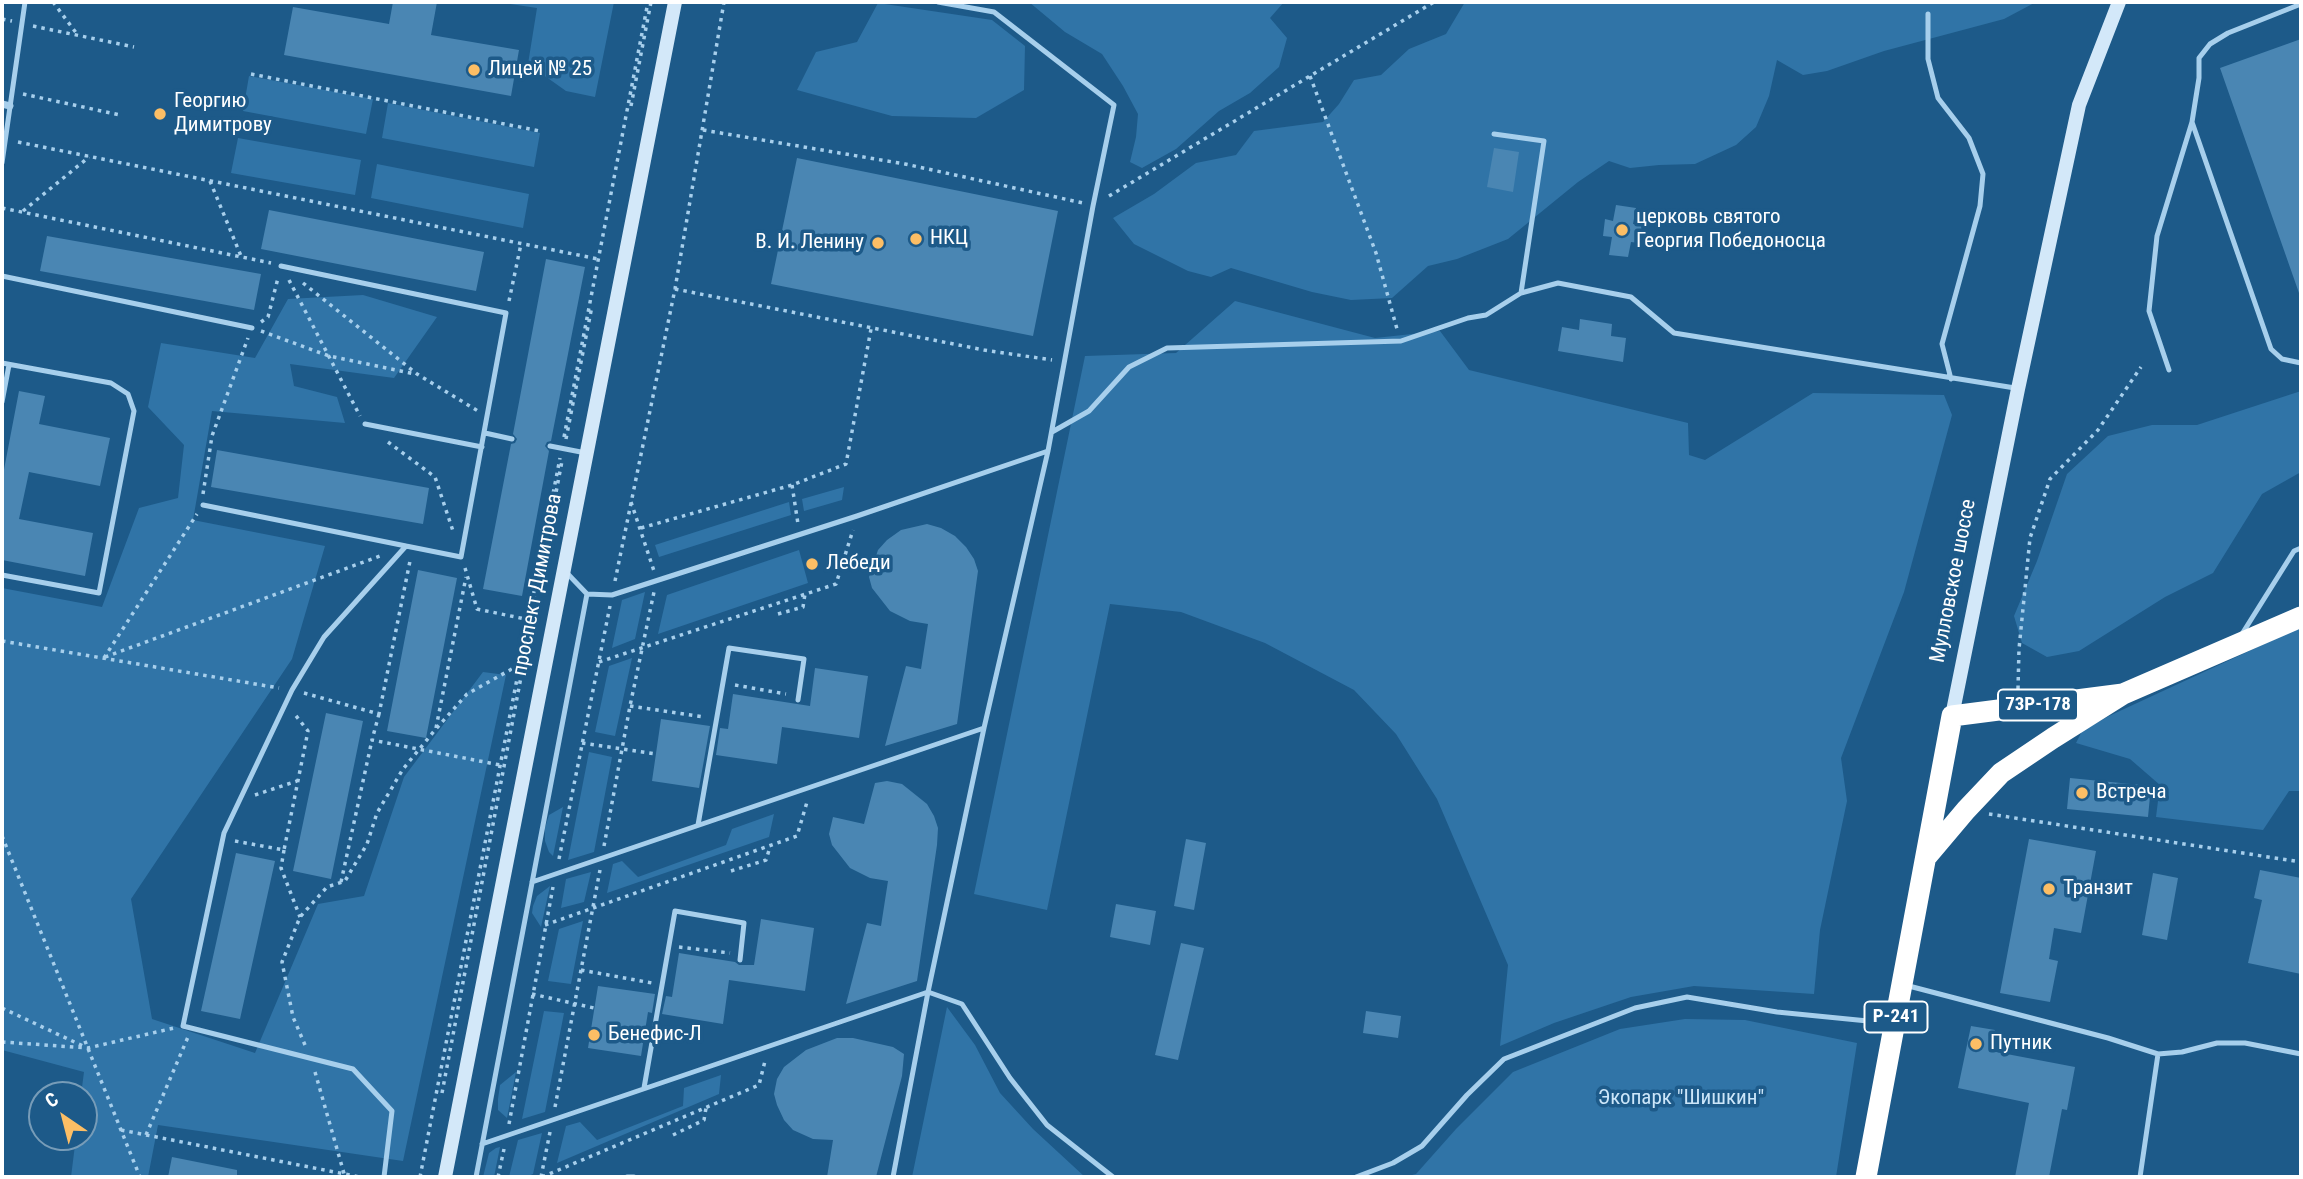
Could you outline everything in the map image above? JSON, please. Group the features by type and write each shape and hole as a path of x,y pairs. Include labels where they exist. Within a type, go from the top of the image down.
{"highway":[{"name":"Р-241","path":"1927,856 2001,773 2053,738 2123,694 2301,617"},
{"name":"73Р-178","path":"1952,716 2123,694"},
{"name":"Мулловское шоссе","path":"1866,1177 1952,716"}],"main road":[{"name":"проспект Димитрова","path":"445,1177 675,2"},
{"name":"Мулловское шоссе","path":"1952,716 2079,105 2119,2"}],"lane":[{"path":"2,163 6,105 12,92 25,2"},
{"path":"893,1177 928,992 984,728 1052,432 1114,105 994,12 938,2"},
{"path":"2169,370 2149,311 2157,236 2192,122 2199,58 2210,44 2228,33 2301,4"},
{"path":"1928,14 1928,59 1938,98 1969,138 1983,174 1980,206 1942,344 1951,379"},
{"path":"2192,122 2271,348 2282,359 2301,363"},
{"path":"1494,134 1544,141 1521,293"},
{"path":"202,505 461,557 506,313 281,266"},
{"path":"2,276 252,328"},
{"path":"1052,432 1089,411 1129,368 1167,348 1401,341 1468,318 1486,315 1521,293 1558,283 1631,297 1674,333 2018,389"},
{"path":"2,402 5,364 111,383 128,394 134,411 99,593 2,575"},
{"path":"365,424 482,447"},
{"path":"485,433 512,439"},
{"path":"550,446 586,453"},
{"path":"563,568 587,594 612,595 1048,451"},
{"path":"384,1177 392,1111 353,1069 183,1026 223,839 239,799 292,690 324,637 410,547"},
{"path":"2234,646 2294,551 2301,548"},
{"path":"475,1177 587,594"},
{"path":"698,825 729,648 804,659 799,698"},
{"path":"532,882 984,728"},
{"path":"644,1087 675,911 744,923 740,957"},
{"path":"1902,984 2108,1038 2158,1054 2182,1052 2217,1043 2245,1043 2301,1054"},
{"path":"482,1144 928,992 962,1004 1010,1078 1047,1125 1113,1177"},
{"path":"1356,1177 1392,1164 1422,1146 1466,1095 1504,1059 1635,1008 1687,997 1777,1012 1895,1024"},
{"path":"2140,1177 2158,1054"},
{"path":"627,1177 634,1177"}],"path":[{"path":"53,2 78,35"},
{"path":"426,1177 598,259 650,2"},
{"path":"563,449 650,2"},
{"path":"703,130 905,164 1093,206 1434,2"},
{"path":"34,26 134,47"},
{"path":"251,75 540,131"},
{"path":"1310,76 1376,253 1401,341"},
{"path":"12,92 120,115"},
{"path":"5,140 598,259"},
{"path":"22,212 89,157"},
{"path":"209,181 241,256"},
{"path":"2,208 281,266 417,374 488,417"},
{"path":"506,313 521,244"},
{"path":"103,658 202,505 203,483 212,436 252,328 268,317 281,266"},
{"path":"675,289 984,350 1064,362"},
{"path":"252,328 329,356 417,374"},
{"path":"641,528 792,485 846,464 871,328"},
{"path":"2017,708 2019,649 2030,538 2050,479 2098,430 2141,368"},
{"path":"792,485 799,534"},
{"path":"541,1177 630,706 657,580 631,500"},
{"path":"599,662 836,584 857,516"},
{"path":"103,658 410,547"},
{"path":"341,882 379,714 410,547"},
{"path":"461,557 477,609 552,624"},
{"path":"435,730 466,573"},
{"path":"778,614 803,607 805,594"},
{"path":"420,1177 520,664 531,620"},
{"path":"2,641 292,690 379,714"},
{"path":"345,1176 311,1058 293,1017 282,962 300,916 327,887 345,881 367,844 377,813 403,769 467,694 520,664"},
{"path":"723,683 799,698"},
{"path":"286,703 308,731 281,868 300,916"},
{"path":"630,706 717,719"},
{"path":"372,740 500,765"},
{"path":"582,743 656,754"},
{"path":"239,799 298,781"},
{"path":"545,925 797,836 811,787"},
{"path":"1966,810 2300,861"},
{"path":"2,836 140,1177"},
{"path":"223,839 284,850"},
{"path":"732,871 765,860 771,845"},
{"path":"670,945 740,957"},
{"path":"582,970 663,985"},
{"path":"532,994 594,1008"},
{"path":"2,1008 88,1048"},
{"path":"2,1042 88,1048 183,1026"},
{"path":"146,1135 190,1033"},
{"path":"541,1177 759,1085 769,1046"},
{"path":"673,1135 704,1120 706,1108"},
{"path":"121,1130 360,1177"}],"green space":[{"path":"497,2 614,2 595,97 566,91 528,64 537,8"},
{"path":"1029,2 1284,2 1270,18 1287,38 1279,67 1250,93 1219,111 1176,149 1142,168 1130,162 1138,114 1102,54 1065,32"},
{"path":"1465,2 2036,2 2004,19 1884,51 1827,71 1803,75 1777,60 1769,96 1756,127 1736,145 1695,164 1630,168 1609,161 1578,182 1508,239 1457,259 1428,266 1392,298 1351,300 1312,292 1231,268 1211,277 1188,271 1134,244 1113,218 1154,194 1196,163 1236,155 1254,131 1323,122 1339,104 1354,80 1381,75 1409,49 1446,34"},
{"path":"878,3 992,20 1025,46 1024,90 976,118 892,116 797,90 816,52 857,42"},
{"path":"249,76 373,99 366,134 243,111"},
{"path":"388,103 540,133 534,167 382,138"},
{"path":"238,138 361,160 355,195 231,173"},
{"path":"377,164 529,194 523,228 371,198"},
{"path":"363,295 437,317 394,378 290,364 294,386 337,397 345,423 212,411 193,520 325,546 292,659 131,899 152,1019 255,1053 318,904 364,896 404,777 483,672 506,675 403,1161 158,1125 148,1177 71,1177 74,1151 98,1151 98,1081 83,1081 84,1072 2,1050 2,588 102,607 139,508 178,498 184,445 148,407 161,343 255,358 288,299"},
{"path":"1235,301 1375,338 1440,331 1469,370 1688,423 1689,455 1705,460 1813,393 1944,395 1952,415 1904,592 1841,758 1847,801 1820,930 1814,994 1694,986 1631,997 1554,1023 1500,1046 1508,965 1437,799 1396,734 1354,690 1265,643 1181,612 1110,604 1047,910 974,894 1085,356 1176,353"},
{"path":"2301,391 2301,472 2262,494 2213,573 2165,597 2079,651 2047,657 2022,643 2014,616 2037,561 2067,474 2108,436 2152,425 2197,425"},
{"path":"844,487 842,500 804,511 802,499"},
{"path":"789,502 791,515 659,557 655,545"},
{"path":"799,550 808,583 658,634 667,595"},
{"path":"645,592 635,639 612,648 622,600"},
{"path":"2301,627 2301,791 2289,791 2263,830 2156,817 2160,785 2130,759 2076,743 2082,731 2109,716"},
{"path":"632,658 615,736 595,732 609,666"},
{"path":"589,752 612,757 594,852 568,860"},
{"path":"563,807 553,856 545,841 545,828 549,815"},
{"path":"774,814 769,837 607,893 613,864 622,861 638,877 726,845 732,829"},
{"path":"591,872 584,902 561,908 566,879"},
{"path":"550,886 541,927 532,913 533,906 537,896"},
{"path":"583,921 571,984 548,981 559,929"},
{"path":"947,1007 975,1045 1000,1093 1033,1129 1085,1177 912,1177"},
{"path":"544,1011 564,1013 545,1112 522,1119"},
{"name":"Экопарк \"Шишкин\"","path":"1685,1019 1745,1020 1857,1043 1836,1177 1404,1177 1416,1174 1513,1072 1620,1029"},
{"path":"516,1072 507,1118 498,1110 500,1085"},
{"path":"721,1075 719,1094 557,1163 566,1126 580,1122 597,1140 683,1106 684,1088"},
{"path":"542,1133 533,1174 526,1177 509,1177 518,1140"},
{"path":"500,1147 494,1177 483,1177 489,1153"}],"building":[{"path":"393,2 437,2 431,35 519,50 511,96 284,55 293,7 389,24"},
{"path":"2301,39 2301,293 2299,293 2220,68"},
{"path":"1494,148 1519,152 1513,192 1487,187"},
{"name":"НКЦ","path":"797,158 1058,211 1033,336 771,284"},
{"name":"церковь святого Георгия Победоносца","path":"1616,205 1636,208 1633,224 1642,225 1639,243 1631,242 1628,257 1609,255 1612,237 1603,236 1605,219 1613,221"},
{"path":"269,210 484,252 476,291 261,249"},
{"path":"47,236 261,274 254,310 40,271"},
{"path":"546,259 585,267 551,441 545,446 549,451 522,596 483,589 511,444 517,439 513,434"},
{"path":"1580,319 1612,324 1611,336 1626,338 1623,362 1558,351 1562,327 1579,330"},
{"path":"19,391 45,396 39,424 110,438 100,486 29,472 19,519 93,533 85,576 2,560 2,480"},
{"path":"217,450 429,488 423,524 211,487"},
{"path":"927,524 955,536 974,559 978,571 957,724 885,746 906,666 921,669 928,624 910,621 890,611 872,588 869,577 878,550 887,540 901,530"},
{"path":"418,570 457,578 426,738 387,731"},
{"path":"815,668 868,676 859,738 782,727 777,764 716,755 720,728 728,729 733,694 810,706"},
{"path":"326,713 363,721 331,879 293,871"},
{"path":"661,719 710,726 699,788 652,781"},
{"path":"2070,778 2151,786 2148,817 2067,809"},
{"path":"887,781 902,784 927,804 938,828 917,981 846,1004 867,923 881,926 888,881 870,878 850,868 832,845 829,834 833,817 864,824 875,783"},
{"path":"1186,839 1206,843 1194,910 1174,906"},
{"path":"2029,839 2096,851 2081,933 2054,928 2049,959 2058,961 2050,1002 2000,993"},
{"path":"236,853 275,861 240,1019 201,1011"},
{"path":"2260,870 2301,878 2301,974 2248,963 2262,900 2254,898"},
{"path":"2153,873 2178,878 2167,940 2142,935"},
{"path":"1116,904 1156,911 1150,945 1110,937"},
{"path":"761,919 814,928 805,991 729,980 723,1024 662,1014 666,996 672,997 679,953 735,962 739,965 754,965"},
{"path":"1181,943 1204,948 1178,1060 1155,1055"},
{"path":"598,986 655,994 652,1013 648,1012 641,1056 588,1048"},
{"path":"1366,1011 1401,1016 1398,1038 1363,1033"},
{"path":"1971,1026 1995,1030 1991,1051 2075,1067 2067,1110 2062,1109 2049,1177 2015,1177 2029,1103 1958,1088"},
{"path":"837,1038 853,1038 893,1047 904,1054 902,1076 876,1177 827,1177 833,1140 813,1139 793,1130 784,1120 777,1105 774,1094 777,1079 784,1067 806,1050"},
{"path":"172,1157 237,1170 237,1177 168,1177"}],"place":[{"name":"Лицей № 25","path":"474,70"},
{"name":"Георгию Димитрову","path":"160,114"},
{"name":"церковь святого Георгия Победоносца","path":"1622,230"},
{"name":"НКЦ","path":"916,239"},
{"name":"В. И. Ленину","path":"878,243"},
{"name":"Лебеди","path":"812,564"},
{"name":"Встреча","path":"2082,793"},
{"name":"Транзит","path":"2049,889"},
{"name":"Бенефис-Л","path":"594,1035"},
{"name":"Путник","path":"1976,1044"}]}
